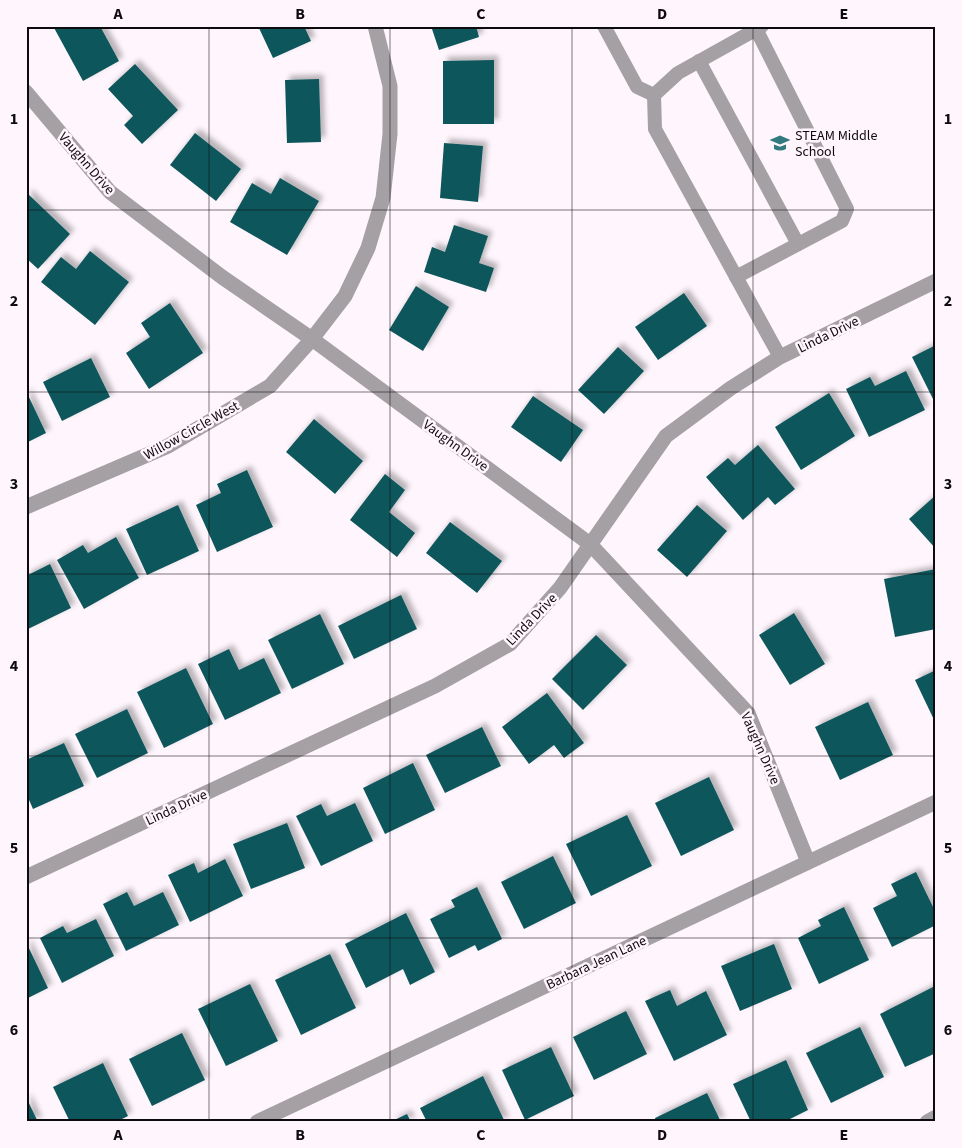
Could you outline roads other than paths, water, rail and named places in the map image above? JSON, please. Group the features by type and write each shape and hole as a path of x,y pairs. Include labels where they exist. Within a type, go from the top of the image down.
{"street":[{"name":"Willow Circle West","path":"26,507 168,446 270,386 312,339 345,296 368,248 383,198 390,134 390,86 375,26"},
{"name":"Vaughn Drive","path":"26,92 110,192 222,277 312,339 590,544 748,713 808,862"},
{"name":"Linda Drive","path":"26,877 435,686 510,644 560,588 666,436 732,388 780,357 936,282"},
{"name":"Barbara Jean Lane","path":"257,1122 936,802"},
{"path":"927,1122 936,1118"}],"lane":[{"path":"604,26 637,87 654,95"},
{"path":"736,277 842,221 846,216 847,209 759,28 678,73 654,95 655,130 780,357"},
{"path":"698,61 798,244"}],"place":[{"name":"STEAM Middle School","path":"780,143"}]}
